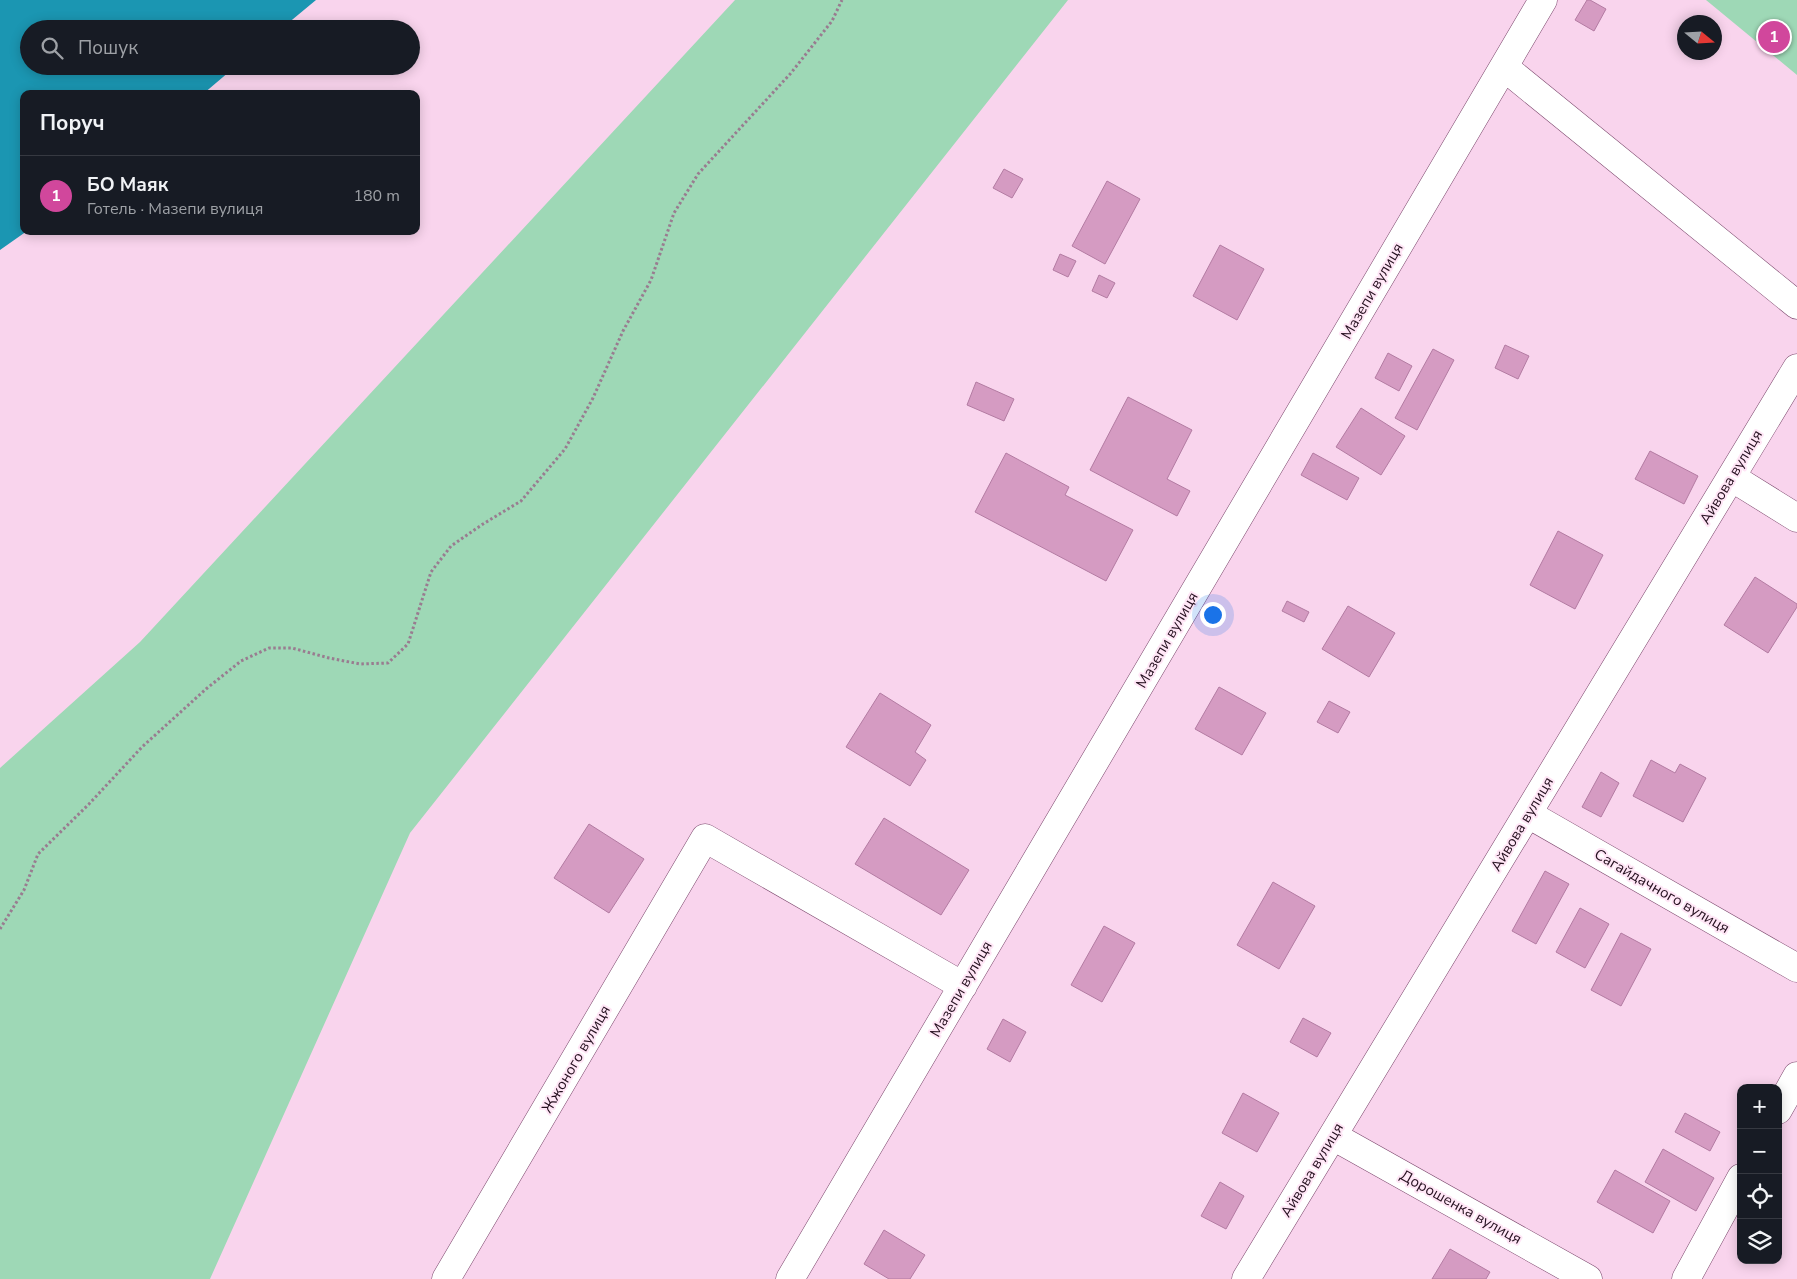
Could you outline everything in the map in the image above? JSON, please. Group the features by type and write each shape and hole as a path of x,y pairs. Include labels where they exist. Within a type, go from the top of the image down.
{"street":[{"name":"Мазепи вулиця","path":"790,1279 1543,0"},
{"path":"1504,67 1797,305"},
{"name":"Айвова вулиця","path":"1246,1279 1797,368"},
{"path":"1731,478 1797,518"},
{"name":"Сагайдачного вулиця","path":"1528,814 1797,968"},
{"name":"Жжоного вулиця","path":"446,1279 705,838 963,986"},
{"path":"1782,1103 1797,1076"},
{"name":"Дорошенка вулиця","path":"1333,1136 1588,1279"},
{"path":"1686,1279 1737,1185"}],"path":[{"path":"0,929 24,890 38,854 142,748 206,689 241,662 269,648 292,648 360,664 388,663 408,644 431,572 451,546 521,501 565,448 593,398 623,331 651,280 674,213 698,174 791,73 832,21 842,0"}],"green space":[{"path":"735,0 1068,0 410,833 210,1279 0,1279 0,768 140,642"},
{"path":"1706,0 1797,0 1797,75"}],"water":[{"path":"0,0 316,0 292,20 20,20 20,75 225,75 208,90 20,90 21,235 0,250"}],"building":[{"path":"1587,0 1606,9 1594,31 1575,20"},
{"path":"1004,169 1023,179 1012,198 993,188"},
{"path":"1107,181 1140,199 1105,264 1072,246"},
{"path":"1220,245 1264,269 1237,320 1193,296"},
{"path":"1060,254 1076,261 1068,277 1053,270"},
{"path":"1099,275 1115,283 1107,298 1092,291"},
{"path":"1505,345 1529,356 1518,379 1495,368"},
{"path":"1433,349 1454,360 1417,430 1395,418"},
{"path":"1388,353 1412,366 1399,391 1375,378"},
{"path":"976,382 1014,399 1004,421 967,405"},
{"path":"1128,397 1192,430 1167,479 1190,491 1177,516 1090,470"},
{"path":"1361,408 1405,436 1381,475 1336,447"},
{"path":"1650,451 1698,476 1684,504 1635,479"},
{"path":"1006,453 1069,487 1065,495 1133,530 1106,581 975,512"},
{"path":"1313,453 1359,478 1347,500 1301,475"},
{"path":"1558,531 1603,555 1575,609 1530,585"},
{"path":"1755,577 1797,604 1797,607 1768,653 1724,625"},
{"path":"1287,601 1309,612 1304,622 1282,611"},
{"path":"1348,606 1395,633 1369,677 1322,649"},
{"path":"1219,687 1266,713 1242,755 1195,729"},
{"path":"880,693 931,725 915,752 926,760 910,786 846,747"},
{"path":"1329,701 1350,712 1338,733 1317,722"},
{"path":"1651,760 1675,773 1680,764 1706,778 1683,822 1633,796"},
{"path":"1601,772 1619,783 1601,817 1582,807"},
{"path":"884,818 969,870 941,915 855,864"},
{"path":"589,824 644,859 609,913 554,878"},
{"path":"1545,871 1569,884 1536,944 1512,931"},
{"path":"1273,882 1315,906 1279,969 1237,945"},
{"path":"1580,908 1609,924 1585,968 1556,952"},
{"path":"1104,926 1135,943 1102,1002 1071,985"},
{"path":"1621,933 1651,949 1621,1006 1591,990"},
{"path":"1303,1018 1331,1033 1317,1057 1290,1042"},
{"path":"1003,1019 1026,1032 1010,1062 987,1049"},
{"path":"1243,1093 1279,1113 1257,1152 1222,1133"},
{"path":"1685,1113 1720,1132 1710,1151 1675,1132"},
{"path":"1663,1149 1714,1178 1696,1211 1645,1182"},
{"path":"1615,1170 1670,1201 1653,1233 1597,1202"},
{"path":"1220,1182 1244,1196 1226,1229 1201,1216"},
{"path":"884,1230 925,1255 910,1279 889,1279 864,1264"},
{"path":"1450,1249 1490,1272 1486,1279 1432,1279"}],"place":[{"name":"БО Маяк","path":"1774,37"}]}
